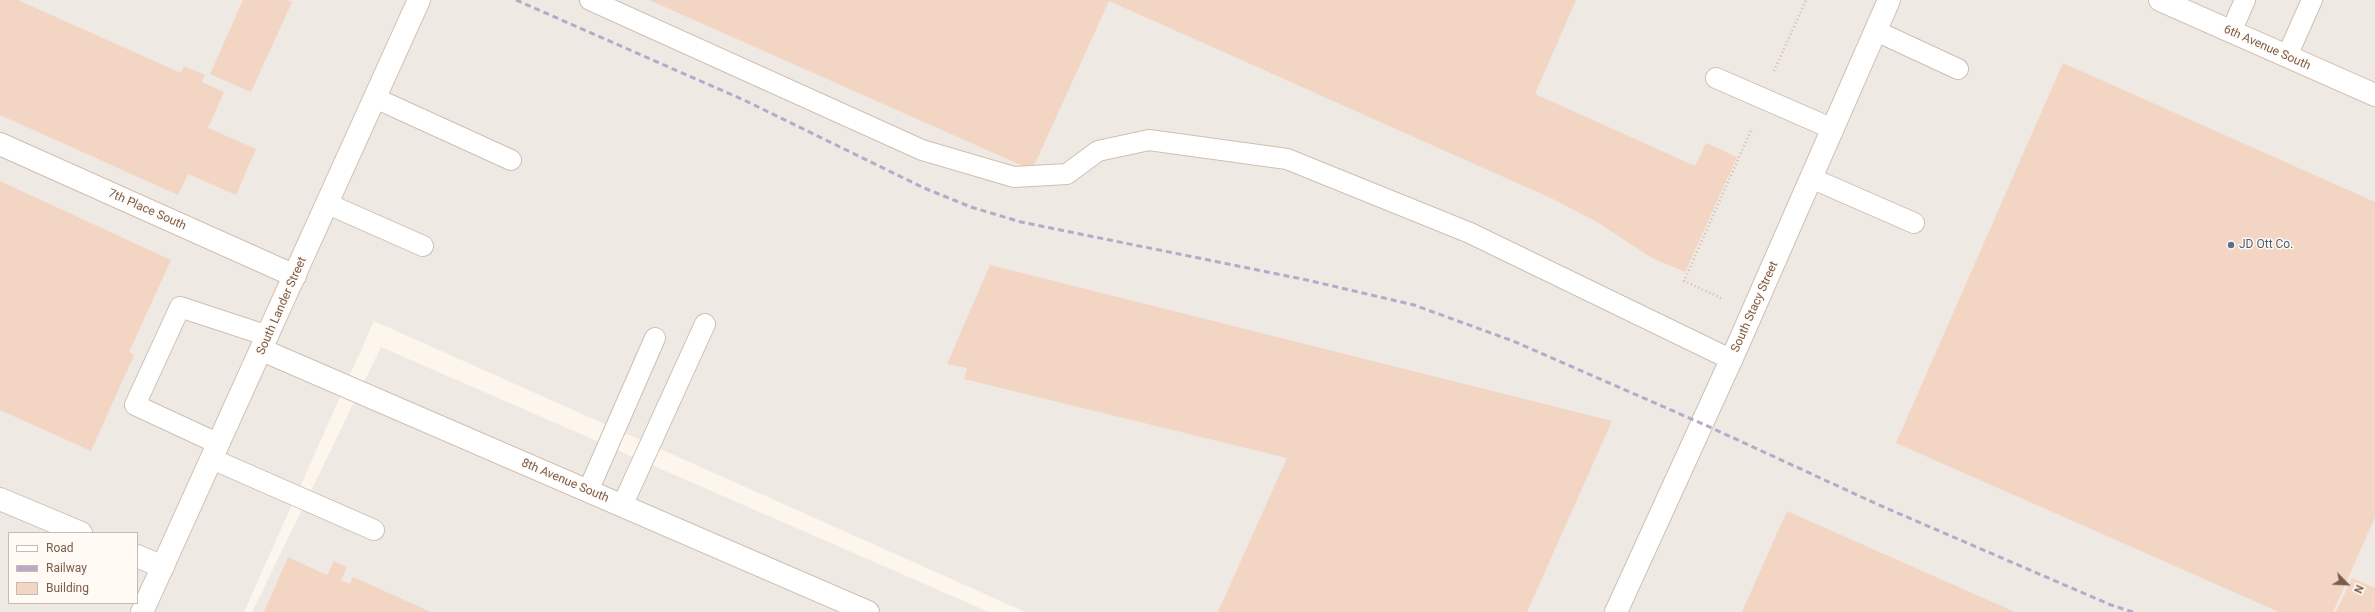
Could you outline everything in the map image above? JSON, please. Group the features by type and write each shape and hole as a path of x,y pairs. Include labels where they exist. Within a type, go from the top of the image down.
{"street":[{"name":"South Lander Street","path":"142,612 328,204 419,0"},
{"name":"South Stacy Street","path":"1616,612 1732,360 1889,0"},
{"name":"6th Avenue South","path":"2160,0 2375,94"},
{"name":"7th Place South","path":"0,144 295,276"},
{"name":"8th Avenue South","path":"265,343 588,491 868,612"},
{"path":"0,499 79,532"},
{"path":"138,556 163,567"}],"lane":[{"path":"590,0 922,150 1014,177 1067,174 1098,151 1149,140 1287,159 1470,233 1732,360"},
{"path":"2231,32 2245,0"},
{"path":"2287,56 2312,0"},
{"path":"1876,30 1958,69"},
{"path":"1716,78 1833,129"},
{"path":"375,98 511,160"},
{"path":"1811,178 1914,223"},
{"path":"328,204 423,246"},
{"path":"265,343 180,307 135,405 216,451 374,530"},
{"path":"622,506 705,324"},
{"path":"588,491 655,338"}],"path":[{"path":"1721,298 1684,281 1806,0"}],"shaded area":[{"path":"0,0 2375,0 2375,612 1025,612 374,321 244,612 0,612"},
{"path":"381,347 989,612 252,612"}],"building":[{"path":"0,0 18,0 181,73 184,66 205,75 202,82 224,92 208,128 256,149 236,195 188,174 178,195 0,115"},
{"path":"243,0 286,0 292,2 251,92 210,74"},
{"path":"649,0 1576,0 1535,94 1695,166 1706,143 1737,157 1685,272 1652,258 1597,222 1553,199 1109,1 1032,170"},
{"path":"2063,63 2375,202 2375,517 2333,612 2279,612 1896,443"},
{"path":"0,181 171,260 129,352 134,355 91,451 0,410"},
{"path":"990,265 1612,421 1527,612 1218,612 1287,458 964,379 967,368 947,364"},
{"path":"1787,511 2015,612 1742,612"},
{"path":"288,557 327,575 334,561 347,567 341,580 350,584 353,577 431,612 264,612"},
{"path":"2352,578 2375,588 2375,612 2336,612"}],"railway":[{"path":"516,0 746,101 924,188 971,207 1021,222 1307,280 1414,305 1513,341 1703,424 1879,505 2111,605 2133,612"}],"place":[{"name":"JD Ott Co.","path":"2231,245"}]}
